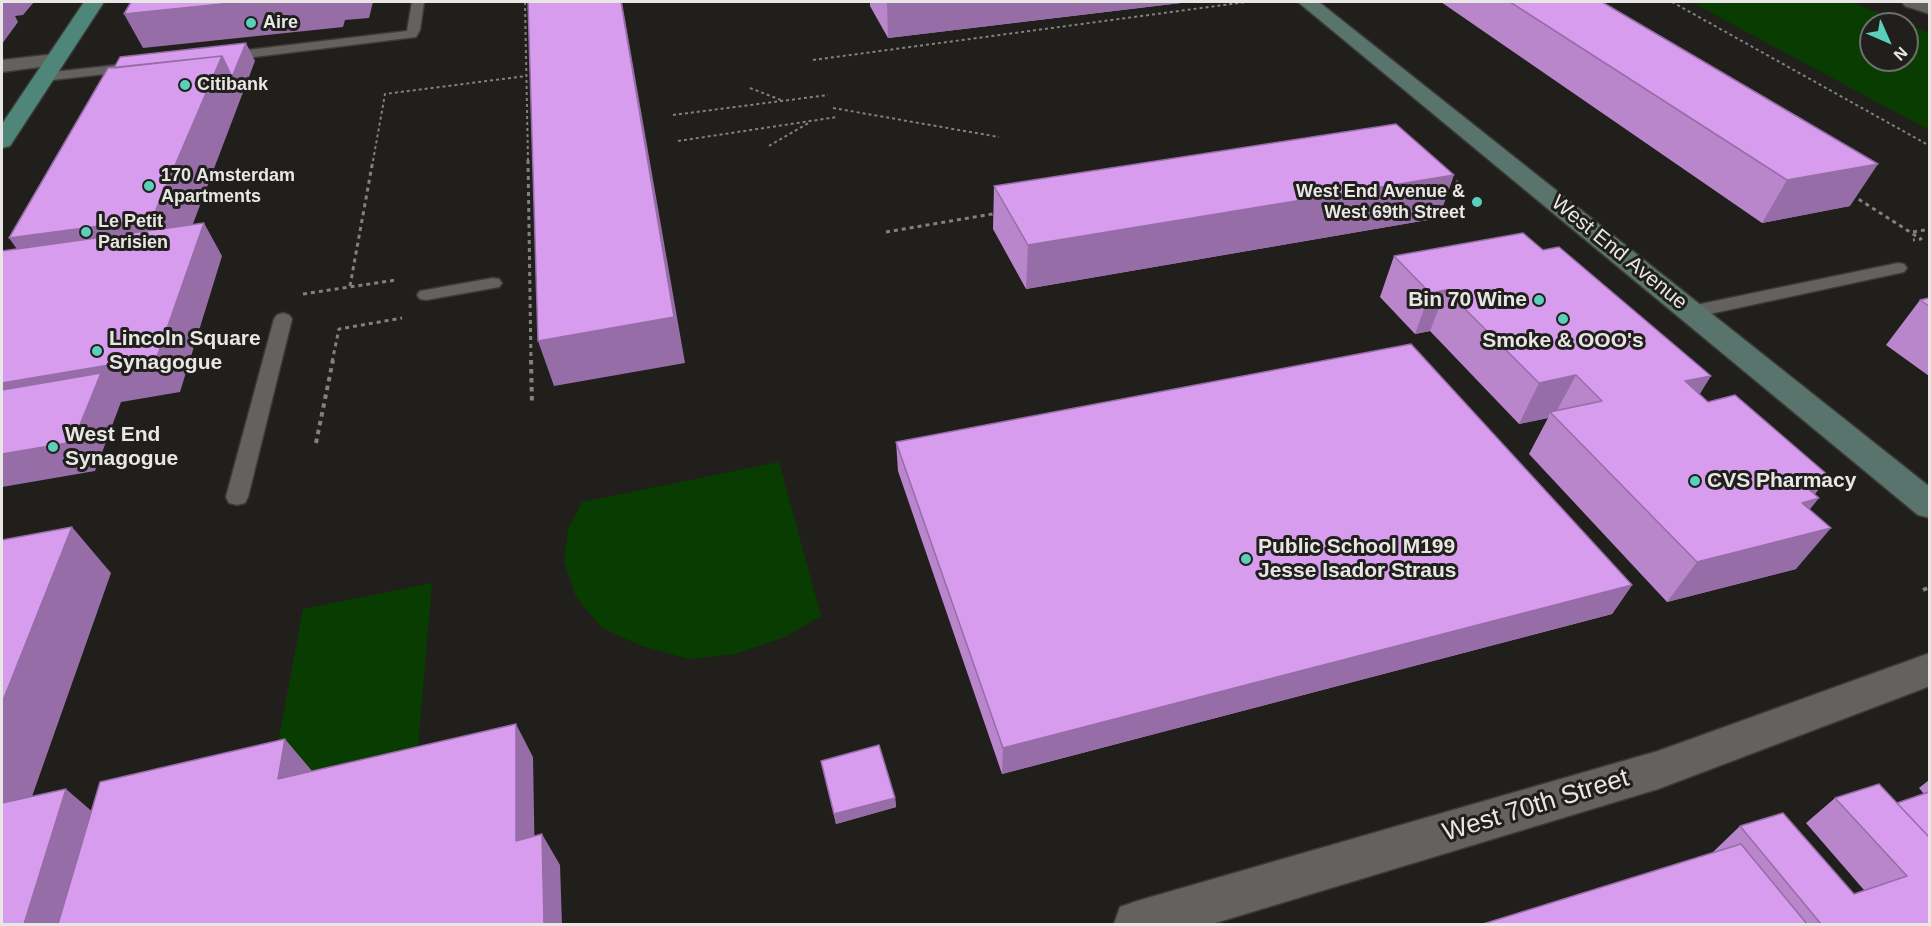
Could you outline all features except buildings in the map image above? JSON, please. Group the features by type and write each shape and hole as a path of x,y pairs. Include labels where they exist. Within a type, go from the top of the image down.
{"main road":[{"path":"2,141 94,2"},
{"name":"West End Avenue","path":"1308,2 1929,506"}],"street":[{"path":"1912,2 1929,8"},
{"path":"2,66 50,68"},
{"name":"West 70th Street","path":"1137,924 1658,770 1929,669"}],"lane":[{"path":"204,59 411,34 414,30 418,2"},
{"path":"50,68 146,66"},
{"path":"1691,312 1898,268"},
{"path":"426,295 493,283"},
{"path":"237,497 283,319"}],"path":[{"path":"525,2 532,404"},
{"path":"813,60 1246,2"},
{"path":"1672,2 1929,146"},
{"path":"350,286 385,94 526,76"},
{"path":"750,88 781,101"},
{"path":"673,115 828,95"},
{"path":"834,108 999,137"},
{"path":"678,141 837,117"},
{"path":"769,146 813,120"},
{"path":"1440,178 1461,183"},
{"path":"1852,195 1922,239 1910,241"},
{"path":"886,232 1002,213"},
{"path":"1911,232 1929,229"},
{"path":"316,443 339,329"},
{"path":"1923,590 1929,587"}],"green space":[{"path":"1691,2 1851,2 1876,12 1859,12 1859,72 1919,72 1919,29 1929,33 1929,130"},
{"path":"779,462 821,616 785,637 735,654 689,659 642,646 602,628 576,597 564,561 568,529 582,502"},
{"path":"432,583 418,746 271,780 303,609"}],"place":[{"name":"Aire","path":"251,23"},
{"name":"Citibank","path":"185,85"},
{"name":"170 Amsterdam Apartments","path":"149,186"},
{"name":"West End Avenue & West 69th Street","path":"1477,202"},
{"name":"Le Petit Parisien","path":"86,232"},
{"name":"Bin 70 Wine","path":"1539,300"},
{"name":"Smoke & OOO's","path":"1563,319"},
{"name":"Lincoln Square Synagogue","path":"97,351"},
{"name":"West End Synagogue","path":"53,447"},
{"name":"CVS Pharmacy","path":"1695,481"},
{"name":"Public School M199 Jesse Isador Straus","path":"1246,559"}]}
